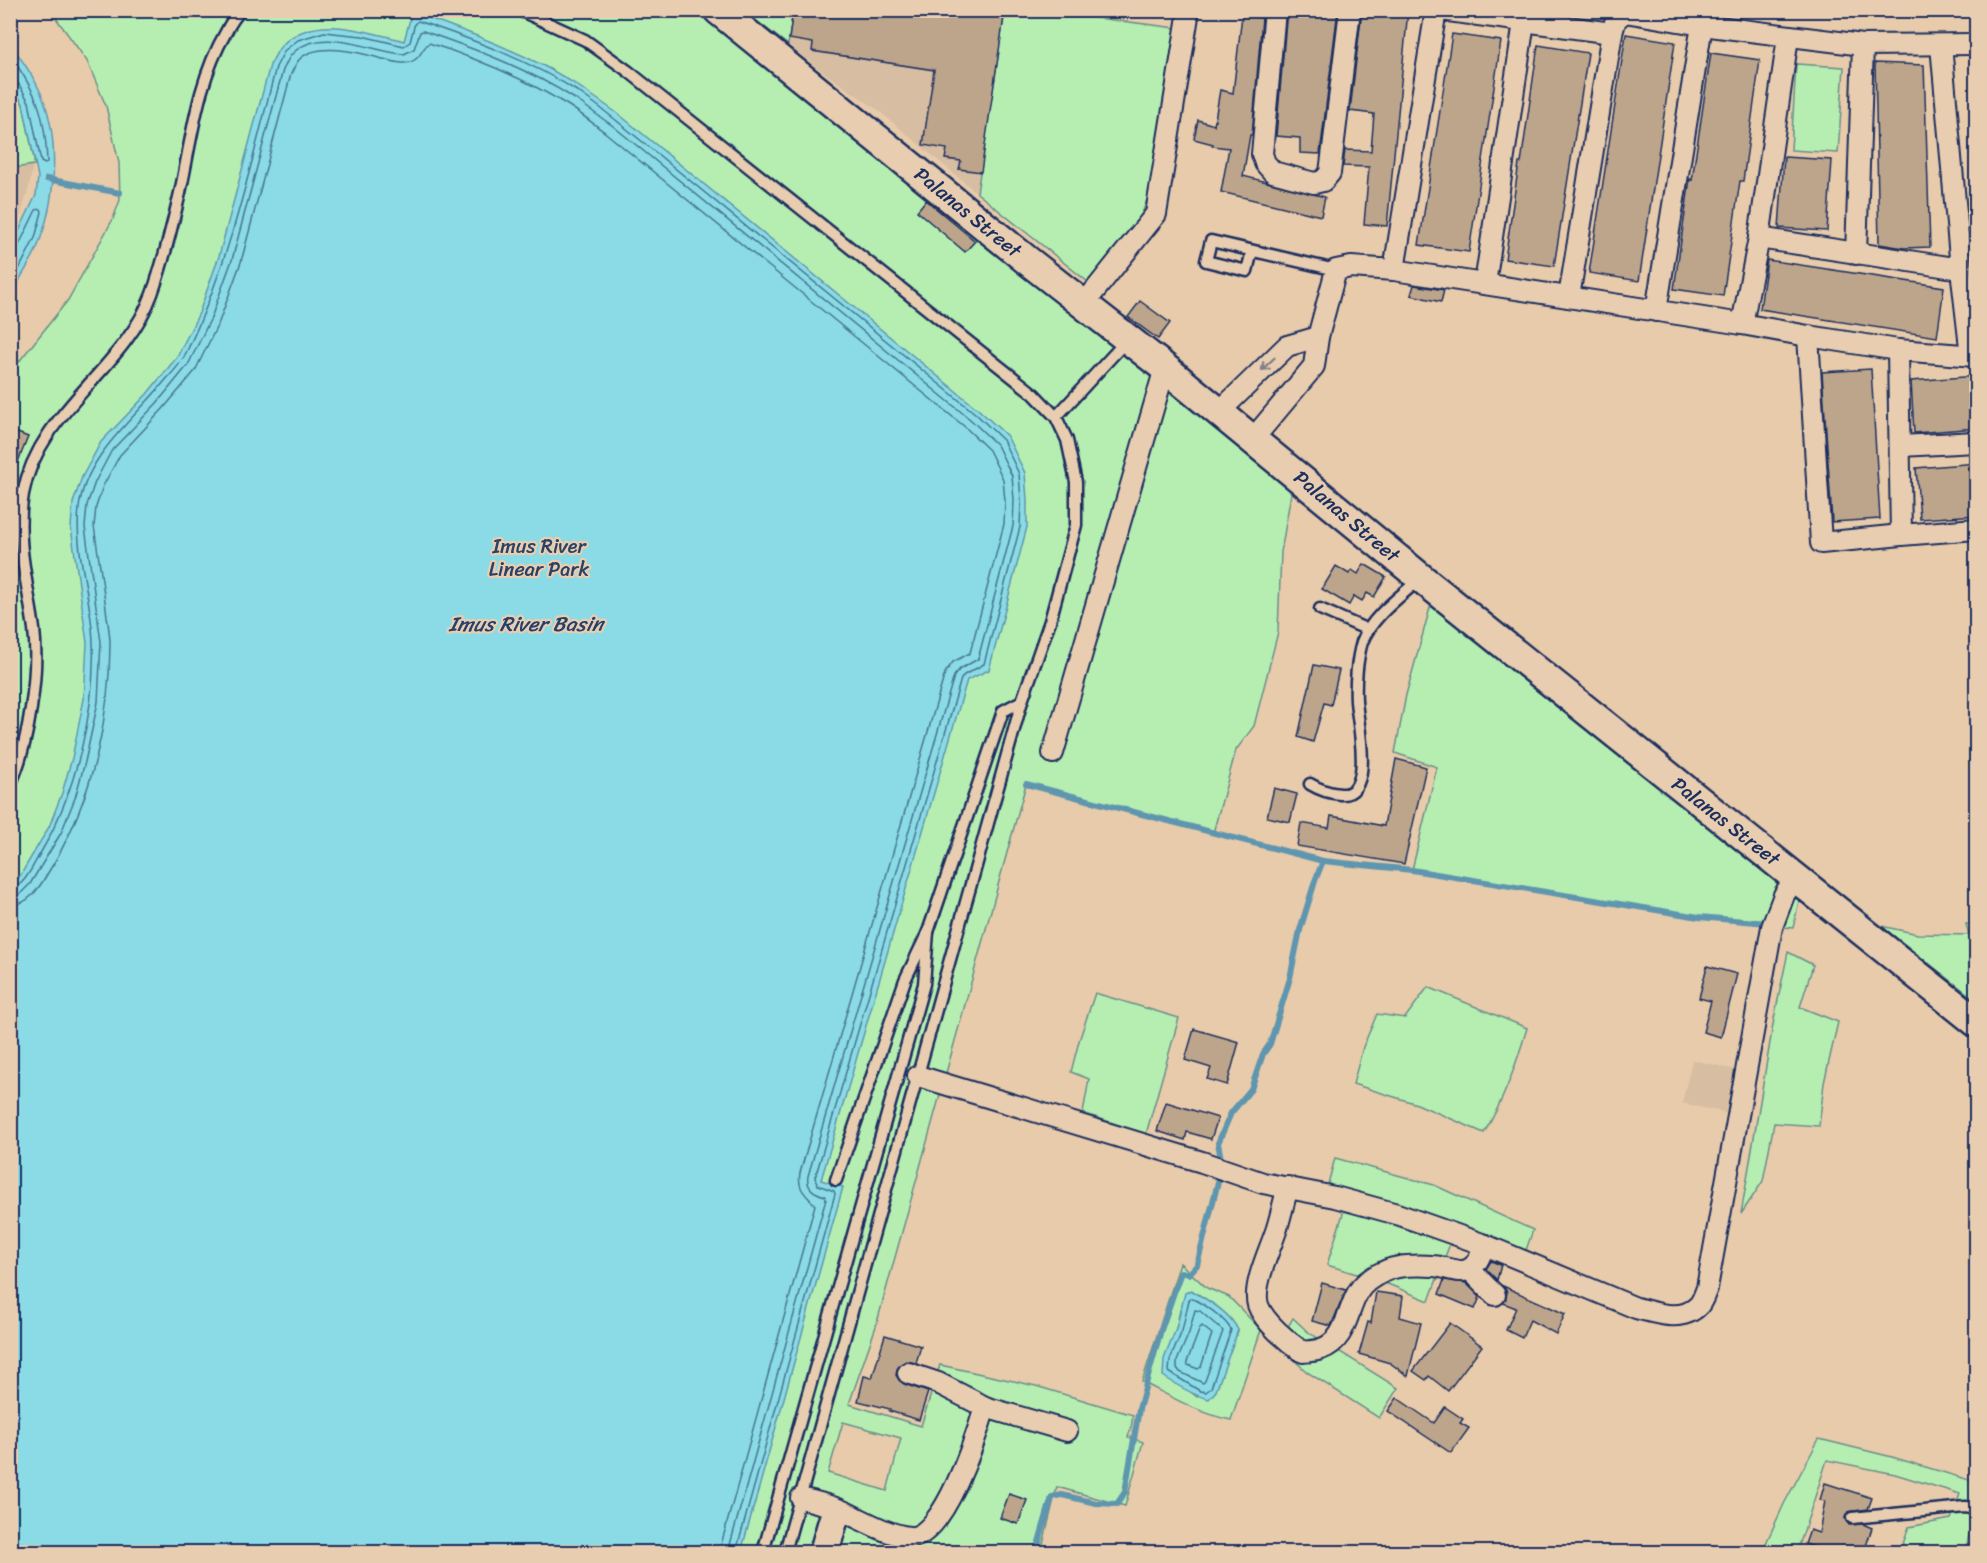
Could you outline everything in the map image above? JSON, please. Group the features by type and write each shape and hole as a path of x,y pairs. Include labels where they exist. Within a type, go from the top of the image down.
{"main road":[{"name":"Palanas Street","path":"718,10 1220,412 1421,578 1977,1022"},
{"path":"824,1552 833,1521"}],"street":[{"path":"1084,304 1156,214 1189,10"},
{"path":"1275,10 1262,154 1265,163 1273,172 1314,183 1323,181 1330,173 1350,10"},
{"path":"1394,270 1436,10"},
{"path":"1441,10 1611,33"},
{"path":"1569,297 1611,33 1616,19 1625,12 1788,37 1863,45 1977,44"},
{"path":"1485,284 1524,22"},
{"path":"1656,311 1702,25"},
{"path":"1742,324 1759,238 1788,37"},
{"path":"1856,254 1863,45"},
{"path":"1253,439 1314,366 1318,337 1336,270 1351,267 1394,270 1898,350 1974,356 1961,269 1941,45"},
{"path":"1759,238 1961,269"},
{"path":"1808,336 1821,543 1977,530"},
{"path":"1220,412 1287,346 1318,337"},
{"path":"1898,350 1902,535"},
{"path":"1053,753 1165,368"},
{"path":"1901,446 1977,442"},
{"path":"918,1076 1202,1162 1263,1183 1335,1197 1397,1214 1485,1245 1636,1308 1658,1314 1681,1316 1699,1305 1707,1288 1772,927 1784,895 1796,876"},
{"path":"1288,1187 1277,1229 1259,1281 1257,1297 1259,1308 1269,1321 1287,1341 1303,1352 1323,1349 1335,1341 1342,1332 1359,1291 1367,1281 1385,1270 1435,1266 1460,1271 1469,1269 1477,1262 1485,1245"},
{"path":"1469,1269 1495,1295"},
{"path":"908,1373 938,1383 985,1407 1066,1431"},
{"path":"801,1498 843,1511 888,1532 912,1538 924,1533 946,1506 961,1475 985,1407"}],"lane":[{"path":"10,785 17,772 26,732 35,668 34,632 20,520 24,491 34,460 46,436 118,350 140,318 152,294 180,192 202,86 217,47 236,15 242,10"},
{"path":"519,10 585,40 628,71 1034,393 1056,417 1067,440 1076,482 1076,525 1050,621 1022,701 785,1552"},
{"path":"1252,251 1336,270"},
{"path":"1056,417 1128,339"},
{"path":"1311,783 1318,789 1345,794 1355,788 1361,776 1361,738 1356,700 1362,642 1368,630 1386,610 1421,578"},
{"path":"1320,609 1368,630"},
{"path":"836,1180 905,980 928,932 1003,711 1022,701"},
{"path":"763,1552 924,984 928,932"},
{"path":"1852,1518 1965,1507 1977,1509"}],"shaded area":[{"path":"793,11 1005,11 977,193 878,110 788,45"},
{"path":"11,82 34,159 21,214 11,231"},
{"path":"1692,1060 1737,1070 1726,1113 1682,1103"}],"green space":[{"name":"Imus River Basin","path":"48,11 697,11 724,30 1293,482 1281,552 1278,632 1254,726 1236,750 1213,833 1026,784 876,1326 849,1404 921,1426 940,1365 1036,1386 1133,1415 1128,1437 1143,1442 1125,1506 1057,1487 1041,1552 11,1552 10,373 68,300 113,219 120,200 119,163 106,106 87,61 56,18","holes":["843,1422 901,1438 887,1491 828,1473"]},
{"path":"744,11 793,11 788,45"},
{"path":"1005,11 1042,11 1176,28 1150,192 1141,216 1088,282 977,193"},
{"path":"1796,64 1844,67 1838,153 1791,150"},
{"path":"10,83 23,104 34,165 14,168 10,160"},
{"path":"1433,597 1511,669 1641,774 1800,896 1793,928 1699,917 1412,870 1437,767 1395,753 1406,695"},
{"path":"1966,924 1976,925 1976,1000 1881,926 1918,934 1969,935"},
{"path":"1788,952 1813,965 1800,1007 1838,1022 1824,1083 1819,1126 1774,1123 1763,1181 1741,1214 1774,1019"},
{"path":"1428,987 1527,1028 1509,1082 1484,1133 1417,1104 1353,1084 1363,1047 1377,1014 1405,1018"},
{"path":"1095,993 1179,1018 1146,1134 1083,1113 1089,1079 1071,1072"},
{"path":"1335,1158 1434,1185 1533,1230 1525,1253 1456,1227 1429,1301 1383,1282 1327,1265 1350,1191 1328,1184"},
{"path":"1180,1263 1207,1288 1229,1297 1261,1330 1231,1420 1197,1409 1142,1382","holes":["1191,1290 1224,1312 1238,1331 1231,1347 1197,1397 1174,1383 1171,1343 1180,1310"]},
{"path":"1293,1318 1308,1332 1398,1388 1379,1418 1307,1372 1278,1345"},
{"path":"1819,1439 1892,1457 1976,1482 1976,1517 1973,1517 1965,1552 1900,1552 1909,1527 1951,1519 1960,1494 1895,1474 1827,1460 1797,1552 1762,1552 1784,1504"}],"water":[{"name":"Imus River Basin","path":"412,12 528,58 564,77 621,116 979,410 1007,436 1025,473 1027,527 989,670 967,680 821,1180 843,1187 741,1552 11,1552 10,885 20,876 49,827 72,758 84,699 87,643 71,527 73,503 82,477 101,442 147,394 177,357 199,313 219,256 270,65 279,49 295,35 309,29 325,27 357,29 404,41"},
{"path":"11,44 32,76 45,104 53,142 54,163 46,222 36,250 21,277 11,303 11,248 36,195 38,177 23,104 11,82"},
{"path":"1191,1290 1224,1312 1238,1330 1216,1391 1209,1399 1191,1393 1163,1376 1164,1359 1176,1329 1185,1293"}],"building":[{"path":"793,10 1005,10 981,172 959,169 961,161 945,159 947,149 923,145 934,70 812,51 813,43 789,39"},
{"path":"1287,10 1338,10 1320,154 1300,153 1300,138 1276,136"},
{"path":"1362,10 1408,10 1387,226 1364,224 1369,167 1343,166 1345,150 1371,151 1374,114 1350,111"},
{"path":"1242,15 1262,18 1252,135 1250,135 1243,176 1325,197 1321,216 1221,192 1229,148 1212,146 1213,144 1194,139 1198,120 1214,125 1220,90 1233,93"},
{"path":"1452,34 1501,41 1469,252 1419,245"},
{"path":"1626,34 1675,42 1639,281 1589,273"},
{"path":"1538,45 1588,53 1554,266 1505,259"},
{"path":"1711,53 1760,60 1743,181 1740,181 1723,296 1674,289"},
{"path":"1875,63 1924,65 1930,247 1904,248 1879,244"},
{"path":"1784,157 1832,160 1827,231 1779,228"},
{"path":"926,200 975,241 965,252 917,211"},
{"path":"1767,260 1944,287 1937,337 1760,309"},
{"path":"1414,285 1444,290 1441,302 1411,295"},
{"path":"1140,301 1170,323 1158,339 1128,317"},
{"path":"1871,369 1880,519 1832,522 1822,372"},
{"path":"1977,376 1977,428 1914,433 1911,381"},
{"path":"10,430 28,437 11,479 10,479"},
{"path":"1977,463 1977,515 1920,519 1916,468"},
{"path":"1364,564 1386,577 1374,597 1367,593 1362,601 1354,596 1349,605 1322,589 1336,566 1349,574 1352,570 1358,574"},
{"path":"1314,665 1339,670 1331,705 1324,703 1313,742 1298,737"},
{"path":"1396,759 1426,767 1404,864 1297,846 1301,823 1329,828 1331,816 1384,826"},
{"path":"1274,788 1297,794 1290,822 1267,817"},
{"path":"1707,966 1737,974 1721,1037 1703,1032 1711,1001 1699,998"},
{"path":"1194,1029 1239,1042 1227,1085 1207,1079 1211,1068 1185,1060"},
{"path":"1166,1102 1218,1118 1211,1139 1187,1132 1185,1140 1157,1131"},
{"path":"1491,1261 1501,1265 1497,1280 1486,1269"},
{"path":"1444,1280 1466,1283 1480,1297 1475,1309 1439,1294"},
{"path":"1322,1283 1346,1290 1331,1326 1312,1321"},
{"path":"1503,1286 1565,1314 1556,1334 1530,1320 1522,1338 1506,1330 1516,1308 1503,1303 1507,1292"},
{"path":"1376,1292 1403,1296 1400,1317 1421,1323 1408,1376 1390,1363 1359,1354 1368,1322 1371,1323"},
{"path":"1450,1323 1482,1346 1448,1391 1429,1376 1426,1380 1413,1371"},
{"path":"885,1335 921,1346 916,1363 906,1361 901,1364 896,1375 904,1384 928,1392 919,1420 889,1411 890,1409 858,1401 864,1376 872,1378"},
{"path":"1397,1398 1434,1423 1445,1407 1463,1419 1460,1423 1469,1428 1451,1453 1388,1411"},
{"path":"1825,1483 1872,1498 1868,1509 1848,1512 1845,1518 1849,1525 1863,1524 1872,1528 1864,1552 1820,1552 1821,1549 1805,1544 1810,1530 1819,1533 1825,1501 1820,1500"},
{"path":"1009,1494 1027,1500 1018,1524 1000,1518"}],"waterway":[{"path":"47,179 120,193"},
{"path":"1026,784 1323,861 1412,870 1699,917 1768,923"},
{"path":"1222,1164 1218,1143 1231,1113 1251,1089 1263,1054 1270,1044 1290,978 1300,930 1323,861"},
{"path":"1036,1552 1052,1497 1062,1495 1096,1503 1117,1504 1125,1492 1139,1409 1161,1330 1181,1272 1189,1274 1197,1265 1220,1174"}],"park label":[{"name":"Imus River Linear Park","path":"539,558"}]}
